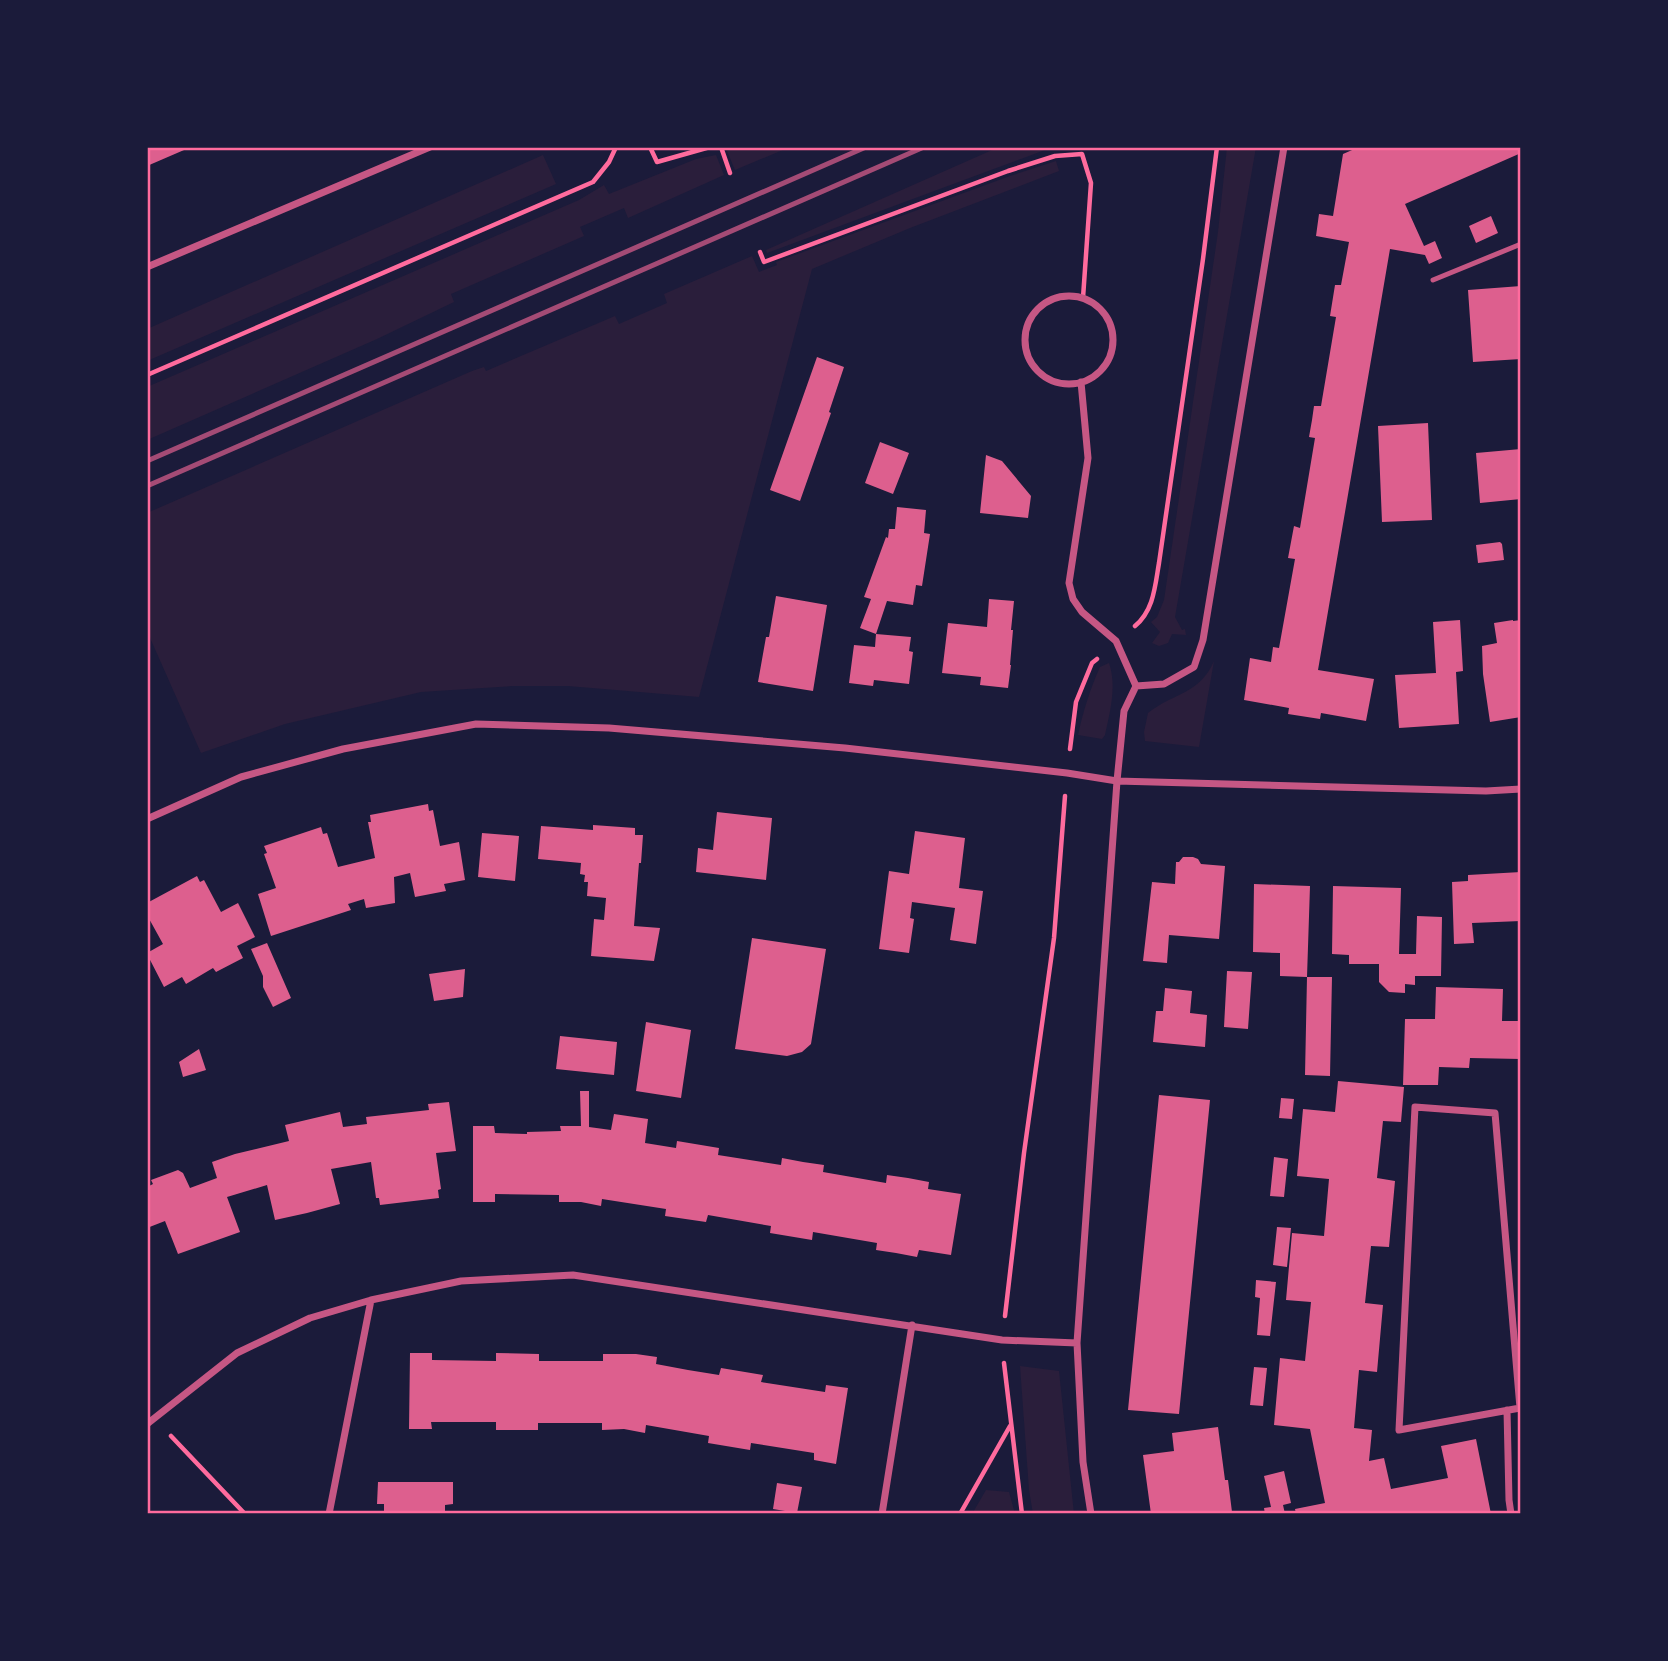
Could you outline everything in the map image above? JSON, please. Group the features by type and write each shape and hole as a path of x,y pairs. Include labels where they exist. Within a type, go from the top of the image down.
{"street":[{"path":"147,267 430,147"},
{"path":"1136,686 1164,684 1194,667 1203,640 1284,147"},
{"path":"1062,296 1083,298 1096,304 1111,327 1111,355 1094,376 1081,382 1060,383 1041,375 1028,359 1024,339 1030,318 1043,303 1062,296"},
{"path":"1081,382 1088,458 1069,583 1073,599 1082,612 1116,641 1136,686 1124,711 1116,781 1077,1343 1083,1462 1091,1514"},
{"path":"147,820 241,777 342,749 476,724 623,729 845,748 1116,781 1486,791 1521,789"},
{"path":"1415,1107 1495,1113 1520,1408 1507,1410 1399,1430 1415,1107"},
{"path":"147,1424 237,1353 310,1318 371,1300 461,1282 573,1275 1002,1340 1077,1343"},
{"path":"329,1514 371,1300"},
{"path":"881,1514 912,1325"},
{"path":"1507,1410 1511,1514"}],"lane":[{"path":"1433,280 1521,244"}],"path":[{"path":"147,375 593,181 609,162 616,147"},
{"path":"650,147 657,162 710,147"},
{"path":"721,147 730,173"},
{"path":"1083,147 1082,153 1091,183 1083,298"},
{"path":"1022,1514 1002,1340 1024,1153 1054,938 1067,773 1076,702 1092,663 1142,620 1151,604 1201,273 1217,147"},
{"path":"760,252 764,262 1008,171 1055,156 1082,153"},
{"path":"154,1419 245,1514"},
{"path":"960,1514 1011,1425"}],"shaded area":[{"path":"736,147 790,147 735,170 727,151"},
{"path":"999,147 1053,147 767,253 766,250"},
{"path":"1227,147 1256,147 1175,617 1182,630 1185,629 1186,635 1172,634 1168,643 1159,646 1152,643 1160,632 1151,622 1157,617 1164,600 1218,232"},
{"path":"543,155 556,184 147,361 147,329"},
{"path":"716,155 724,175 628,218 624,208 580,227 584,236 451,294 454,302 377,339 147,440 147,387 579,200 604,185 609,194 696,159"},
{"path":"1056,161 1059,171 812,269 699,697 568,686 513,686 421,692 285,724 201,753 147,631 147,513 472,371 484,367 486,371 615,316 619,324 667,303 664,294 752,256 759,272 777,265 776,262"},
{"path":"1214,661 1199,747 1145,741 1148,713 1194,687"},
{"path":"1109,663 1113,690 1105,735 1102,739 1078,735 1096,675 1100,667"},
{"path":"1020,1366 1059,1371 1074,1514 1033,1514"},
{"path":"986,1490 1009,1492 1015,1514 972,1514"}],"building":[{"path":"147,147 191,147 147,166"},
{"path":"1359,147 1521,147 1521,153 1405,204 1424,246 1435,241 1442,258 1429,264 1425,255 1390,249 1318,670 1374,679 1366,721 1321,713 1320,719 1288,714 1289,708 1244,700 1250,658 1271,662 1273,647 1279,648 1295,559 1288,558 1294,526 1300,528 1315,438 1309,437 1314,406 1321,406 1336,317 1330,316 1335,285 1341,285 1349,242 1316,236 1319,214 1333,216 1343,154"},
{"path":"1491,216 1498,233 1476,243 1469,226"},
{"path":"1521,286 1521,359 1473,362 1468,290"},
{"path":"817,357 844,367 800,501 770,490"},
{"path":"1428,423 1432,520 1382,522 1378,426"},
{"path":"880,442 909,453 893,494 865,483"},
{"path":"1521,449 1521,499 1480,503 1476,453"},
{"path":"986,455 1002,461 1031,496 1028,518 980,513"},
{"path":"897,507 926,510 924,533 930,534 922,586 916,585 913,605 887,601 876,634 860,628 871,599 864,597 886,537 888,538 889,529 895,529"},
{"path":"1500,542 1504,560 1478,563 1476,545"},
{"path":"776,596 827,605 813,691 758,682"},
{"path":"989,599 1014,601 1008,688 980,685 981,677 942,673 948,623 987,627"},
{"path":"1460,620 1463,671 1456,672 1459,724 1399,728 1395,675 1436,673 1433,622"},
{"path":"1521,620 1521,717 1490,722 1482,646 1497,643 1494,623"},
{"path":"876,634 911,637 909,651 913,652 909,684 874,680 873,686 849,683 854,645 875,647"},
{"path":"428,804 429,811 433,810 440,846 459,842 465,880 444,884 446,891 415,897 410,873 394,877 395,903 366,908 364,899 348,904 351,910 271,936 258,894 276,888 264,854 267,853 264,846 321,827 323,834 327,833 338,867 375,858 368,822 371,822 370,815"},
{"path":"717,812 772,818 766,880 696,872 698,848 713,850"},
{"path":"593,825 635,828 635,835 643,835 634,926 660,928 654,961 591,956 594,919 604,920 606,898 587,896 588,882 584,882 585,875 580,874 581,863 538,859 541,826 593,830"},
{"path":"915,831 965,838 959,888 983,891 976,944 950,940 955,908 912,902 910,918 914,919 909,953 879,949 889,871 909,874"},
{"path":"482,833 519,836 515,881 478,877"},
{"path":"1183,857 1193,857 1201,864 1225,866 1219,939 1169,935 1167,963 1143,961 1152,882 1175,884 1176,862"},
{"path":"1521,872 1521,921 1472,923 1474,943 1454,944 1452,882 1468,881 1468,875"},
{"path":"197,876 200,882 204,880 221,912 238,903 255,937 237,946 243,958 216,972 213,968 186,984 182,977 164,987 147,954 163,944 147,915 147,903"},
{"path":"1254,884 1310,886 1307,977 1280,976 1280,953 1253,952"},
{"path":"1333,886 1401,888 1399,954 1416,954 1417,916 1442,917 1441,976 1415,976 1415,985 1405,984 1405,993 1389,992 1379,982 1379,964 1349,964 1349,955 1332,954"},
{"path":"752,938 826,949 811,1044 802,1052 787,1056 735,1049"},
{"path":"267,943 291,998 273,1007 263,987 263,976 251,949"},
{"path":"465,969 463,997 434,1001 429,974"},
{"path":"1227,971 1252,972 1248,1029 1224,1027"},
{"path":"1307,977 1332,977 1330,1076 1305,1075"},
{"path":"1436,987 1503,989 1502,1021 1521,1021 1521,1059 1470,1058 1469,1068 1439,1067 1438,1085 1403,1085 1405,1019 1435,1019"},
{"path":"1165,988 1192,991 1190,1013 1207,1015 1205,1047 1153,1042 1156,1011 1163,1011"},
{"path":"646,1022 691,1030 681,1098 636,1091"},
{"path":"560,1036 617,1042 614,1075 556,1069"},
{"path":"199,1049 206,1070 183,1077 179,1062"},
{"path":"1338,1081 1404,1087 1401,1122 1383,1121 1377,1178 1395,1181 1389,1247 1371,1246 1365,1303 1383,1305 1377,1372 1359,1370 1354,1428 1372,1430 1369,1461 1384,1458 1391,1489 1448,1478 1441,1446 1476,1439 1491,1514 1296,1514 1295,1509 1325,1503 1310,1429 1274,1425 1280,1358 1305,1361 1311,1302 1286,1300 1292,1233 1324,1236 1329,1179 1297,1176 1303,1109 1335,1112"},
{"path":"580,1091 589,1091 589,1127 611,1130 614,1114 648,1119 645,1143 676,1148 677,1141 719,1148 718,1155 781,1165 782,1158 824,1165 823,1172 886,1183 887,1175 908,1178 929,1182 928,1189 961,1194 951,1255 919,1250 917,1257 876,1250 877,1243 813,1232 812,1240 770,1233 771,1226 708,1215 706,1222 665,1216 666,1209 602,1199 601,1206 559,1202 559,1195 495,1194 495,1202 473,1202 473,1126 494,1126 495,1133 527,1134 561,1131 560,1126 581,1126"},
{"path":"1159,1095 1210,1100 1179,1414 1128,1410"},
{"path":"1281,1098 1294,1099 1292,1119 1279,1118"},
{"path":"449,1102 456,1151 436,1153 441,1189 438,1190 439,1198 380,1205 379,1198 376,1198 371,1162 331,1169 340,1204 307,1213 275,1220 267,1185 227,1197 240,1232 178,1254 165,1221 147,1228 147,1187 153,1184 151,1180 178,1170 183,1173 190,1188 217,1178 212,1162 289,1141 285,1125 340,1112 343,1127 367,1124 366,1117 429,1110 428,1104"},
{"path":"1274,1157 1288,1159 1284,1197 1270,1196"},
{"path":"1277,1227 1291,1228 1287,1267 1273,1265"},
{"path":"1256,1280 1276,1282 1270,1336 1257,1335 1260,1298 1255,1297"},
{"path":"410,1353 432,1353 432,1360 496,1361 496,1353 539,1354 539,1361 603,1361 603,1354 636,1354 657,1357 656,1364 688,1370 719,1375 721,1368 763,1375 761,1382 825,1392 826,1385 848,1388 836,1464 814,1460 814,1453 751,1443 750,1450 708,1443 709,1436 646,1425 645,1433 624,1429 602,1430 602,1423 538,1423 538,1430 496,1430 496,1422 431,1422 432,1429 409,1429"},
{"path":"1254,1367 1267,1368 1263,1406 1250,1405"},
{"path":"1218,1427 1232,1512 1151,1514 1143,1455 1174,1451 1172,1433"},
{"path":"1284,1471 1291,1503 1283,1505 1285,1514 1265,1514 1264,1508 1271,1507 1264,1476"},
{"path":"378,1482 453,1482 453,1504 445,1505 445,1514 384,1514 384,1504 377,1504"},
{"path":"777,1483 802,1487 797,1513 773,1509"}],"railway":[{"path":"147,461 866,147"},
{"path":"147,486 924,147"}]}
